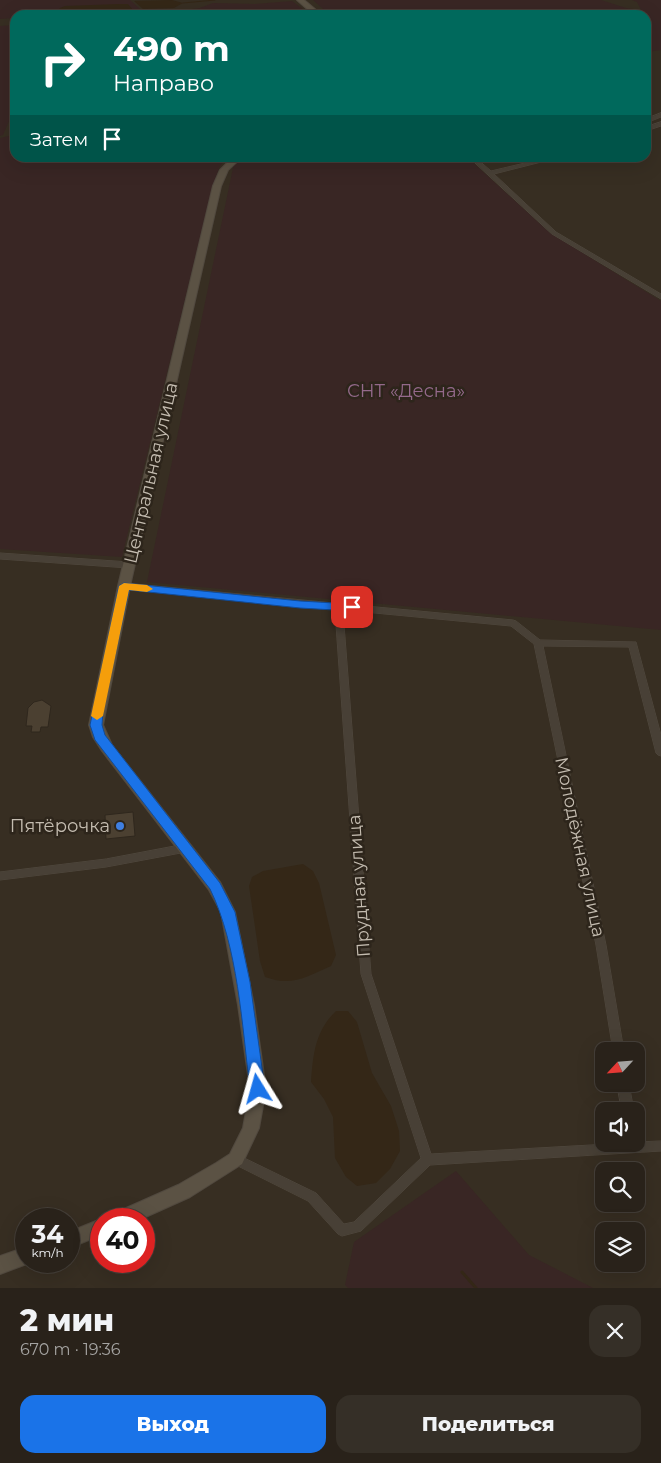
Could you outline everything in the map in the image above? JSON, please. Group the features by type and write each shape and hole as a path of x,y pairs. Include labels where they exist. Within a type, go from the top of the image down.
{"street":[{"path":"300,0 312,10"},
{"name":"Центральная улица","path":"145,1208 205,1180 236,1158 250,1128 258,1089 242,982 228,912 215,886 107,748 100,737 96,725 124,586 217,186 222,171 230,162"},
{"path":"477,162 554,233 661,297"},
{"path":"490,173 535,162"},
{"path":"0,556 129,565"},
{"path":"124,586 513,623 538,643 633,644 661,753"},
{"name":"Прудная улица","path":"352,607 340,625 366,974 427,1160"},
{"name":"Молодёжная улица","path":"538,643 601,945 617,1042"},
{"path":"0,876 106,863 186,848"},
{"path":"645,1145 661,1146"},
{"path":"236,1158 312,1197 342,1230 357,1227 427,1160 595,1148"},
{"path":"0,1265 15,1260"}],"green space":[{"path":"0,0 130,0 140,9 10,10 10,18 0,19"},
{"path":"313,0 601,0 626,8 641,10 324,10"},
{"path":"632,0 661,0 661,50 651,51 651,10 641,10 637,2"},
{"path":"292,1 304,10 184,10 200,8 213,3 255,4"},
{"path":"10,25 10,119 3,135 0,136 0,26"},
{"path":"10,133 10,162 223,162 212,189 122,557 0,549 0,138 9,136"},
{"name":"СНТ «Десна»","path":"472,162 550,233 661,301 661,630 147,582 234,163"},
{"path":"456,1171 529,1255 593,1288 348,1288 345,1285 354,1242"}],"shaded area":[{"path":"172,0 183,3 174,8 143,9 134,1"},
{"path":"128,4 133,10 58,10 65,6"},
{"path":"303,864 313,871 319,883 336,955 331,966 306,977 291,981 275,980 265,977 260,961 249,886 252,877 263,871"},
{"path":"336,1011 348,1011 357,1022 372,1073 391,1106 399,1131 400,1151 390,1169 376,1183 357,1186 346,1177 335,1158 333,1117 324,1099 311,1082 314,1053 319,1035"}],"building":[{"path":"42,700 51,706 48,727 41,727 40,732 31,732 32,726 26,726 28,708 34,702"},
{"name":"Пятёрочка","path":"133,812 135,836 106,839 105,815"}],"waterway":[{"path":"183,3 215,0"},
{"path":"462,1272 476,1288"}],"slow traffic":[{"path":"97,716 124,586 147,589"}],"place":[{"name":"Пятёрочка","path":"120,826"}],"route":[{"path":"258,1089 242,982 228,912 215,886 107,748 100,737 96,725 97,711 124,586 300,604 352,607"}]}
